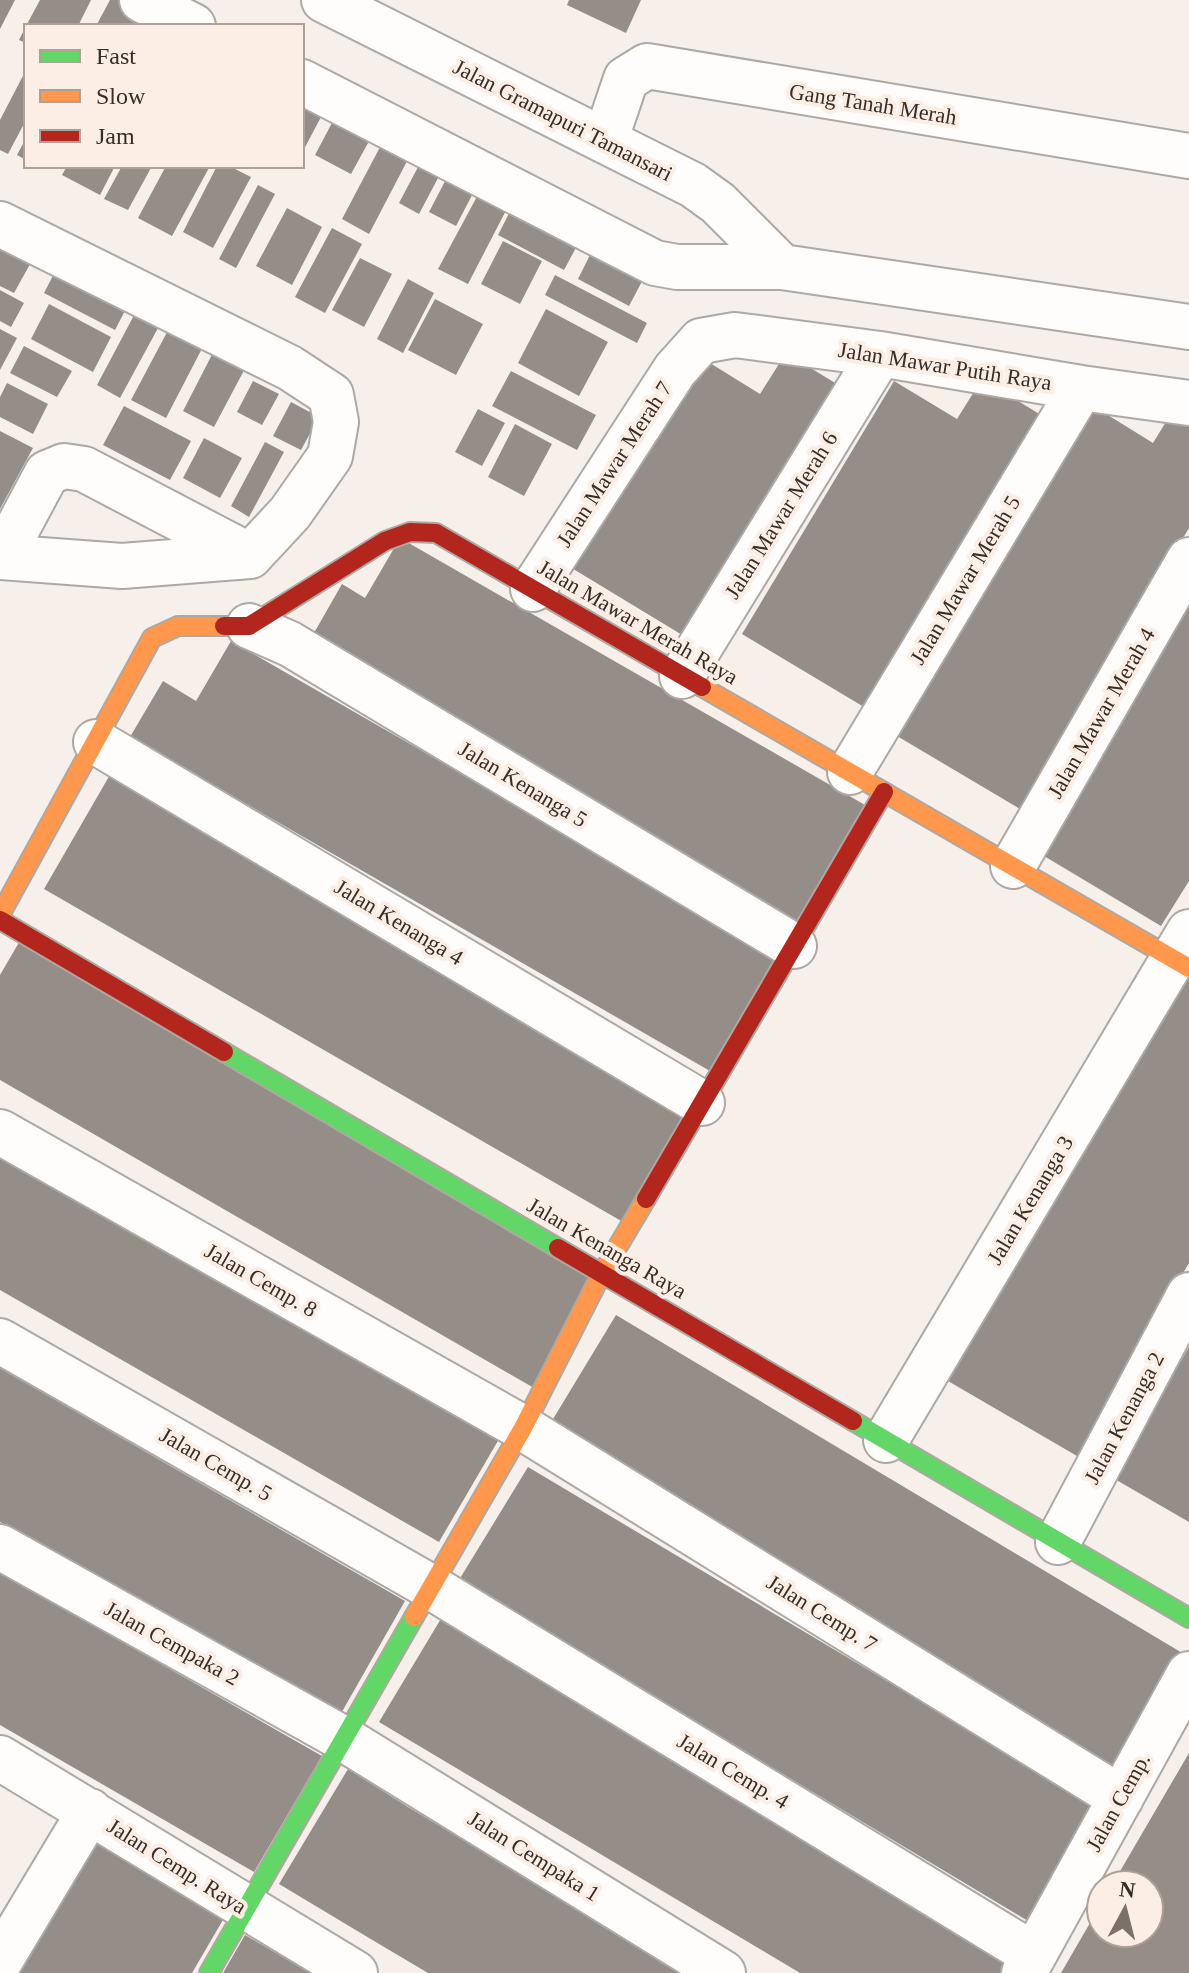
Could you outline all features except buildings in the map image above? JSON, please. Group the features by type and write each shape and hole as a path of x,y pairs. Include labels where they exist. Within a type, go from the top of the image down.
{"street":[{"path":"142,0 189,24"},
{"name":"Jalan Gramapuri Tamansari","path":"324,0 693,185 718,203 782,267"},
{"name":"Gang Tanah Merah","path":"605,141 626,79 647,66 1189,156"},
{"path":"304,83 655,263 677,267 782,267 1189,327"},
{"path":"0,224 290,368 331,395 336,422 330,456 290,513 250,556 122,566 1,557 47,473 64,466 84,469 250,556"},
{"name":"Jalan Mawar Putih Raya","path":"701,341 735,335 880,354 1189,403"},
{"name":"Jalan Mawar Merah 7","path":"533,589 675,370 701,341"},
{"name":"Jalan Mawar Merah 6","path":"682,676 880,354"},
{"name":"Jalan Mawar Merah 5","path":"867,782 1081,388"},
{"name":"Jalan Mawar Merah Raya","path":"249,626 385,541 410,532 436,533 1013,866 1184,953"},
{"name":"Jalan Mawar Merah 4","path":"1013,866 1189,560"},
{"path":"0,917 152,638 178,626 249,626"},
{"name":"Jalan Kenanga 5","path":"249,626 290,644 794,946"},
{"name":"Jalan Kenanga 4","path":"96,742 702,1103"},
{"path":"209,1973 523,1428 602,1273 794,946 867,782"},
{"name":"Jalan Kenanga Raya","path":"0,917 1189,1618"},
{"name":"Jalan Kenanga 3","path":"886,1440 1184,953"},
{"name":"Jalan Cemp. 8","path":"0,1132 523,1428"},
{"name":"Jalan Kenanga 2","path":"1058,1542 1189,1295"},
{"name":"Jalan Cemp. 5","path":"0,1341 431,1587"},
{"name":"Jalan Cemp. 7","path":"523,1428 1121,1798"},
{"name":"Jalan Cempaka 2","path":"0,1547 344,1739"},
{"name":"Jalan Cemp. 4","path":"431,1587 1029,1964"},
{"name":"Jalan Cemp.","path":"1029,1964 1189,1674"},
{"name":"Jalan Cempaka 1","path":"344,1739 723,1973"},
{"name":"Jalan Cemp. Raya","path":"0,1758 355,1973"},
{"path":"0,1961 90,1811"}],"traffic: fast":[{"path":"224,1052 558,1248"},
{"path":"853,1421 1189,1618"},
{"path":"209,1973 414,1617"}],"traffic: slow":[{"path":"0,915 152,638 178,626 224,626"},
{"path":"702,687 1189,968"},
{"path":"414,1617 523,1428 602,1273 646,1199"}],"traffic: jam":[{"path":"224,626 249,626 385,541 410,532 436,533 702,687"},
{"path":"646,1199 884,792"},
{"path":"0,920 224,1052"},
{"path":"558,1248 853,1421"}]}
